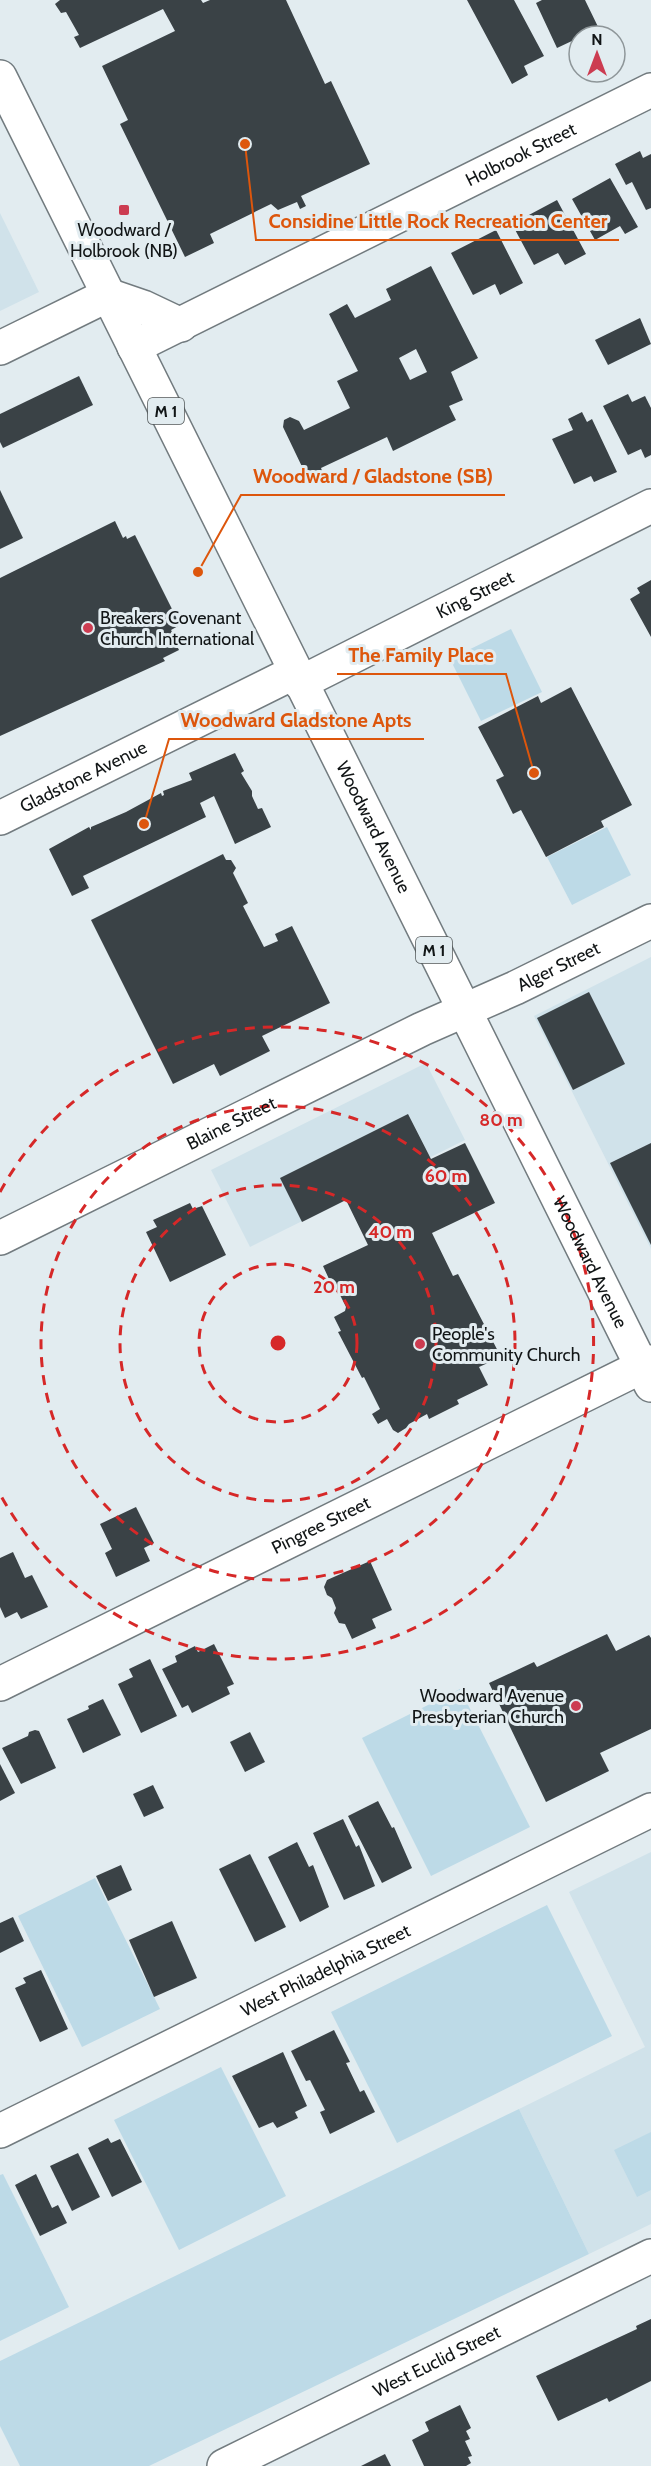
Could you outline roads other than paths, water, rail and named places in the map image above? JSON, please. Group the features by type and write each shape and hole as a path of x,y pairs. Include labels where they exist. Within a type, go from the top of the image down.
{"street":[{"name":"Woodward Avenue","path":"0,77 464,1011 648,1372"},
{"name":"Holbrook Street","path":"134,347 651,90"},
{"path":"0,348 108,295 143,307 181,325"},
{"name":"King Street","path":"298,677 651,506"},
{"name":"Gladstone Avenue","path":"0,818 298,677"},
{"name":"Alger Street","path":"464,1011 651,921"},
{"name":"Blaine Street","path":"0,1238 412,1034 464,1011"},
{"name":"Pingree Street","path":"0,1684 648,1372"},
{"name":"West Philadelphia Street","path":"0,2131 651,1810"},
{"name":"West Euclid Street","path":"224,2466 651,2256"}],"place":[{"name":"Considine Little Rock Recreation Center","path":"245,144"},
{"name":"Woodward / Holbrook (NB)","path":"124,210"},
{"name":"Woodward / Gladstone (SB)","path":"198,572"},
{"name":"Breakers Covenant Church International","path":"88,628"},
{"name":"The Family Place","path":"534,773"},
{"name":"Woodward Gladstone Apts","path":"144,824"},
{"name":"People's Community Church","path":"420,1344"},
{"name":"Woodward Avenue Presbyterian Church","path":"576,1706"}]}
